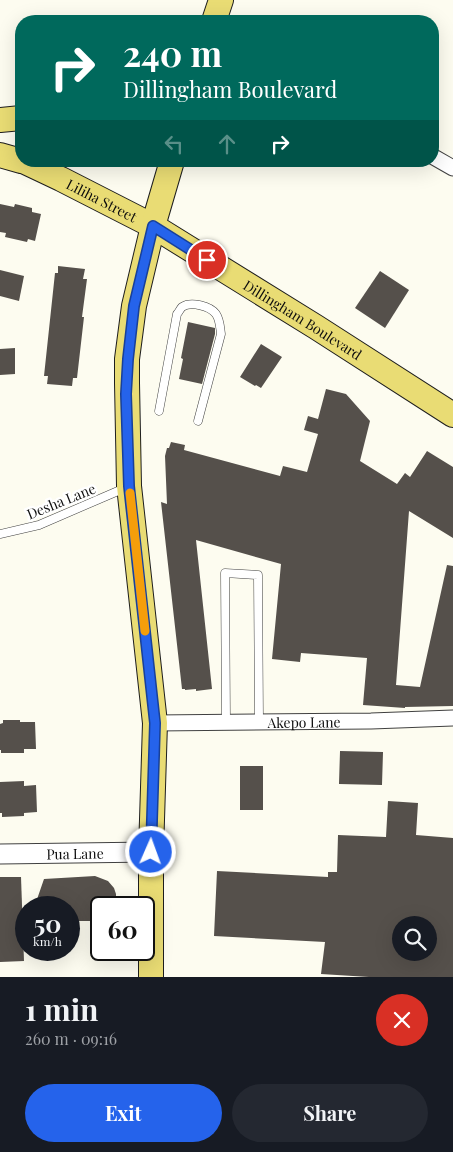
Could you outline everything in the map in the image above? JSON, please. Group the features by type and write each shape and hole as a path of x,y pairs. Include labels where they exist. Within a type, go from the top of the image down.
{"main road":[{"path":"216,15 221,0"},
{"path":"0,120 15,119"},
{"name":"Liliha Street","path":"0,155 15,159"},
{"name":"Liliha Street","path":"35,167 153,226"},
{"path":"151,977 151,852 155,723 129,486 126,406 128,350 134,306 153,226 170,167"},
{"name":"Dillingham Boulevard","path":"153,226 453,415"}],"street":[{"path":"439,160 453,168"},
{"name":"Akepo Lane","path":"155,723 370,721 453,718"},
{"name":"Pua Lane","path":"0,854 151,852"}],"lane":[{"path":"158,411 177,314 183,307 192,304 200,305 216,314 221,334 198,421"},
{"name":"Desha Lane","path":"0,534 39,526 129,486"},
{"path":"226,722 225,573 258,575 260,722"}],"building":[{"path":"0,204 14,207 15,204 32,208 32,212 41,214 35,241 28,239 27,242 5,237 6,233 0,232"},
{"path":"58,266 85,269 83,279 87,279 77,378 73,378 72,386 47,384 48,376 44,376 55,273 58,273"},
{"path":"0,270 24,276 19,301 0,296"},
{"path":"380,271 409,290 385,328 355,308"},
{"path":"188,322 215,328 202,384 179,379"},
{"path":"261,344 282,357 261,388 240,377"},
{"path":"15,348 15,374 0,375 0,349"},
{"path":"326,389 346,394 370,421 360,461 397,484 405,473 410,477 427,451 453,467 453,538 409,511 396,685 420,687 447,565 453,566 453,706 405,708 363,705 367,658 301,653 300,662 272,659 281,564 196,540 212,689 196,691 196,689 182,689 161,502 167,504 165,456 167,448 169,448 171,442 185,445 184,450 280,476 283,466 307,472 318,434 304,430 308,416 318,419"},
{"path":"3,720 35,722 36,749 24,749 24,753 1,753 0,724 3,723"},
{"path":"340,751 383,752 382,785 339,784"},
{"path":"240,766 263,766 263,810 240,810"},
{"path":"24,781 24,786 36,785 37,812 24,813 24,816 2,817 2,813 0,813 0,782"},
{"path":"388,801 418,803 416,835 453,838 453,977 369,977 321,974 325,942 214,936 217,871 328,877 328,872 337,872 338,835 386,837"},
{"path":"95,876 108,881 114,888 116,896 90,896 90,921 80,921 80,896 38,896 44,879"},
{"path":"0,877 21,877 22,896 15,896 15,961 24,961 0,962"}],"slow traffic":[{"path":"130,493 145,631"}],"route":[{"path":"151,852 155,723 129,486 126,406 130,333 134,306 153,226 207,260"}]}
